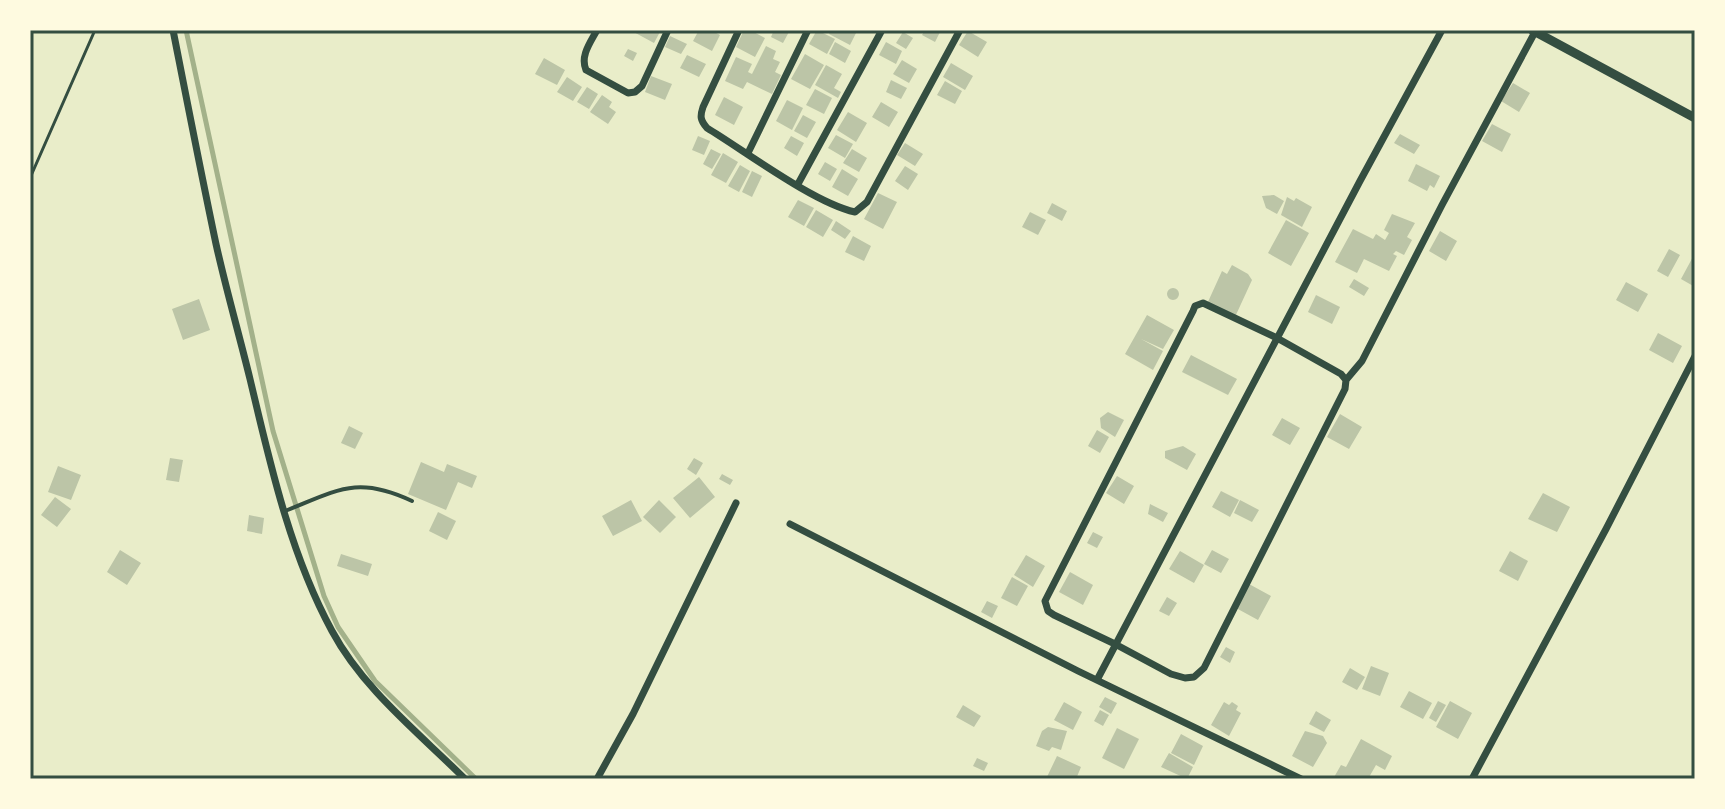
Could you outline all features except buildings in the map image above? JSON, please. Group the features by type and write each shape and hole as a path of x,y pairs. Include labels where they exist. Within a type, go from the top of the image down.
{"street":[{"path":"173,30 217,247 262,429 311,588 332,633 352,663 369,684 465,779"},
{"path":"597,30 585,53 583,63 586,70 628,93 642,86 668,30"},
{"path":"739,30 700,116 707,128 798,184 855,212 861,209 960,30"},
{"path":"748,153 808,30"},
{"path":"798,184 882,30"},
{"path":"1097,680 1442,30"},
{"path":"1346,380 1341,374 1277,338 1203,303 1195,306 1045,601 1048,611 1171,674 1194,677 1204,668 1343,396 1346,380 1362,361 1534,31 1695,118"},
{"path":"1472,779 1695,356"},
{"path":"597,779 633,714 736,503"},
{"path":"790,524 1097,680 1301,779"}],"lane":[{"path":"285,511 352,487 367,485 390,490 412,501"}],"path":[{"path":"30,178 95,30"}],"waterway":[{"path":"186,30 273,431 324,596 338,627 375,681 476,779"}]}
